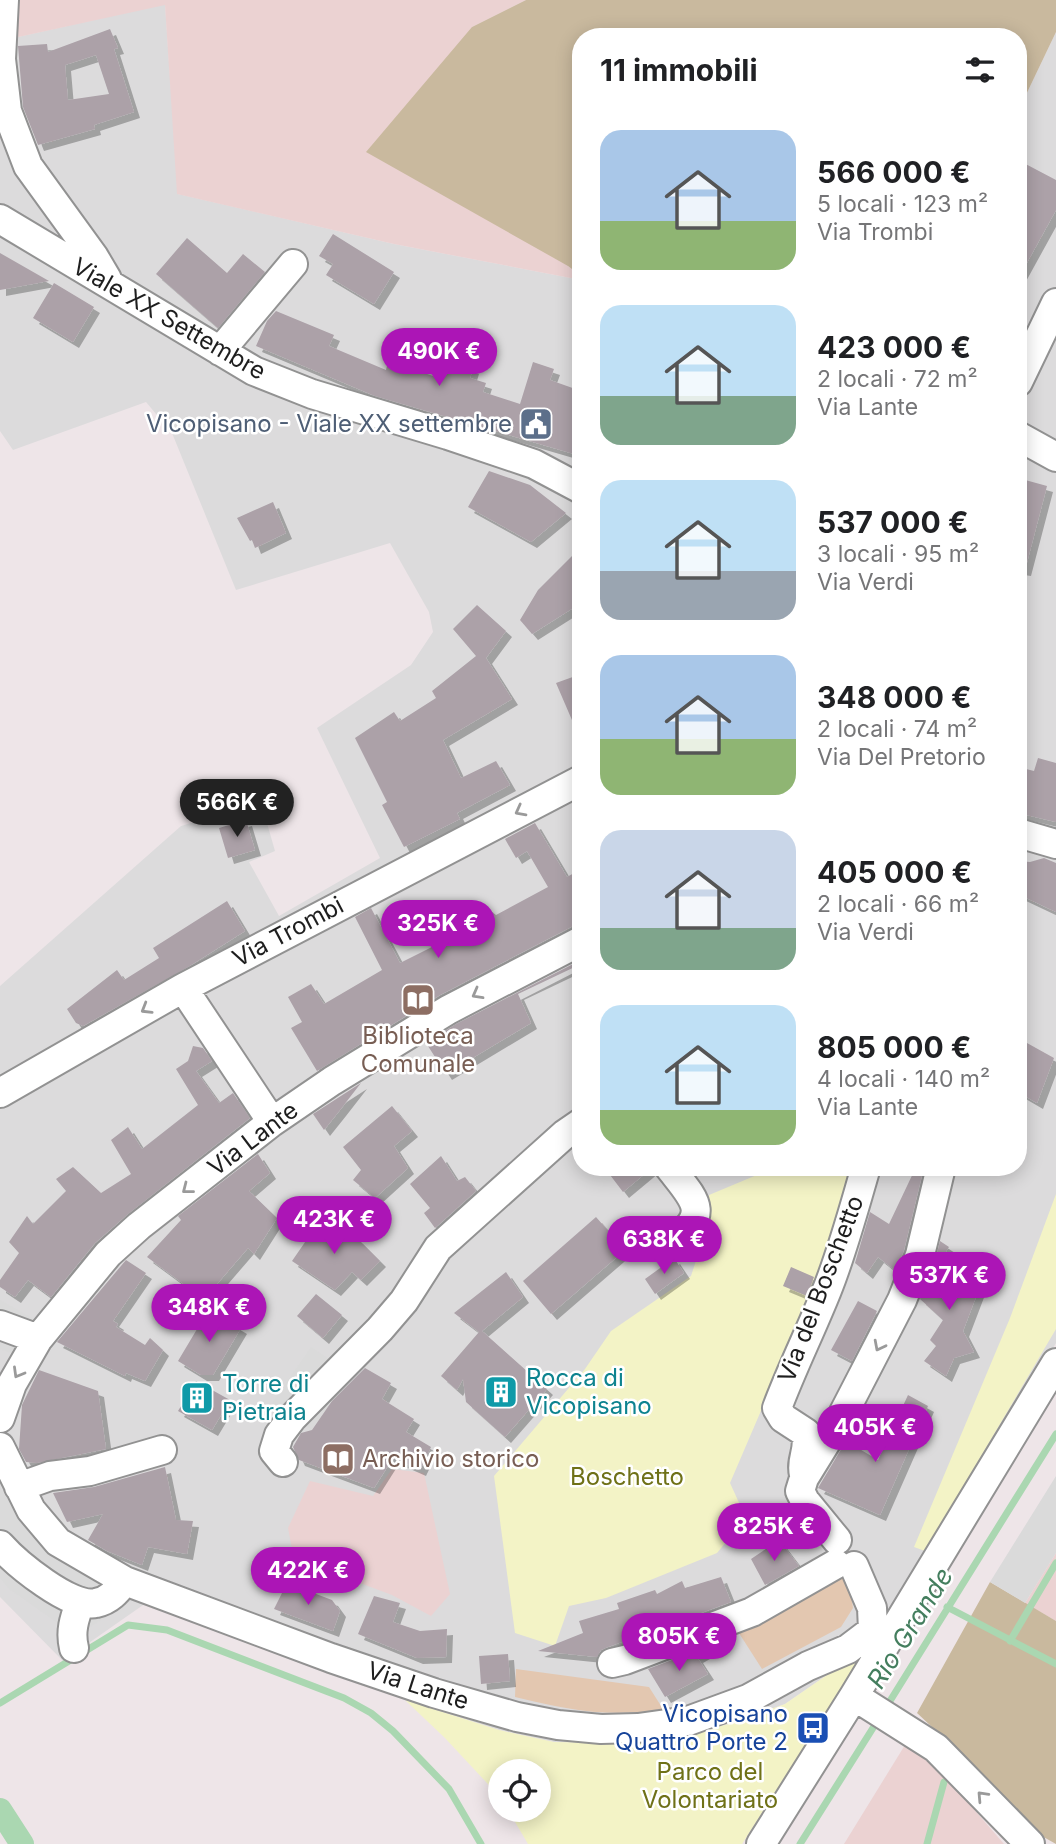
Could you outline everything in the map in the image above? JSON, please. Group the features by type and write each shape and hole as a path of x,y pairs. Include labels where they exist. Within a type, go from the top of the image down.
{"street":[{"path":"4,0 1,59 7,111 28,166 94,257 110,285"},
{"name":"Viale XX Settembre","path":"0,219 254,371 312,394 523,460 572,484"},
{"path":"220,351 293,264"},
{"path":"1027,363 1056,303"},
{"path":"1027,441 1056,457"},
{"name":"Via Trombi","path":"0,1093 183,988 572,785"},
{"name":"Via Lante","path":"0,1418 12,1384 38,1339 117,1245 272,1122 332,1081 505,979 572,946"},
{"path":"183,988 272,1122"},
{"path":"283,1462 274,1451 279,1435 292,1418 396,1310 438,1248 572,1131"},
{"path":"671,1241 688,1230 695,1219 696,1206 675,1176"},
{"name":"Via del Boschetto","path":"804,1478 802,1467 809,1444 806,1433 783,1418 776,1408 797,1354 827,1290 863,1176"},
{"path":"880,1634 872,1608 800,1491 804,1478 841,1418 902,1300 920,1255 939,1176"},
{"path":"0,1325 38,1339"},
{"path":"761,1844 864,1702 880,1634 1056,1363"},
{"name":"Via Lante","path":"0,1447 31,1510 58,1542 125,1581 310,1650 434,1693 517,1717 558,1725 601,1729 638,1728 688,1721 748,1699 808,1666 880,1634"},
{"path":"19,1487 50,1476 90,1471 162,1450"},
{"path":"0,1545 20,1565 80,1603 94,1604 111,1598 125,1581"},
{"path":"612,1663 752,1612 842,1557"},
{"path":"74,1648 72,1629 80,1603"},
{"path":"864,1702 936,1748 1030,1844"}],"shaded area":[{"path":"0,0 526,0 472,27 568,266 572,269 572,278 394,244 177,194 165,5 0,41"},
{"path":"526,0 1056,0 1056,32 1027,93 1027,28 572,28 572,269 366,152 472,27"},
{"path":"165,4 178,194 394,244 572,278 572,1176 1027,1176 1027,93 1056,32 1056,1343 936,1545 869,1646 785,1704 730,1724 646,1739 608,1743 554,1742 499,1730 405,1700 146,1603 63,1661 0,1597 0,986 181,826 261,802 275,851 249,862 279,916 380,858 317,728 411,665 433,632 429,612 390,543 236,590 172,433 146,402 13,450 0,431 0,41"},
{"path":"0,1300 48,1327 26,1359 0,1349"},
{"path":"311,1347 352,1374 312,1430 270,1406"},
{"path":"392,1469 424,1473 450,1594 431,1616 392,1595 320,1568 292,1549 288,1528 310,1481 373,1496"},
{"path":"1056,1476 1056,1553 1025,1603 990,1582"},
{"path":"0,1488 30,1535 77,1571 136,1598 76,1636 9,1589 0,1578"},
{"path":"1056,1553 1056,1621 1025,1603"},
{"path":"848,1573 853,1608 841,1627 762,1669 737,1630 782,1611"},
{"path":"990,1582 1056,1621 1056,1844 1040,1835 980,1772 917,1713"},
{"path":"516,1669 649,1687 663,1709 606,1713 553,1706 515,1697"},
{"path":"905,1745 933,1762 1004,1844 844,1844"}],"green space":[{"name":"Boschetto","path":"754,1176 850,1176 824,1264 730,1483 746,1518 717,1553 606,1598 569,1606 555,1646 515,1633 494,1476 585,1369 611,1331 691,1276 708,1224 709,1195"},
{"path":"1056,1194 1056,1329 925,1551 914,1547 1010,1318"},
{"name":"Parco del Volontariato","path":"869,1646 742,1844 528,1844 515,1822 551,1822 551,1759 488,1759 488,1784 405,1700 499,1730 554,1742 608,1743 730,1724 785,1704"}],"building":[{"path":"110,29 118,48 114,49 134,112 94,125 95,129 38,145 23,107 18,46 47,44 48,52","holes":["96,55 109,94 68,100 65,65"]},
{"path":"1027,165 1056,180 1056,210 1027,263"},
{"path":"333,234 394,272 374,304 326,275 333,264 319,256"},
{"path":"187,238 227,273 243,254 265,272 218,328 156,274"},
{"path":"0,253 49,281 0,290"},
{"path":"54,283 94,307 73,342 33,318"},
{"path":"276,311 334,335 329,346 386,370 388,361 436,377 443,358 473,368 470,378 486,383 483,392 520,404 533,362 554,369 550,380 572,388 572,453 375,396 256,346 267,321"},
{"path":"489,471 530,485 566,513 531,542 468,507"},
{"path":"1027,480 1047,486 1027,562"},
{"path":"273,502 286,533 255,548 237,518"},
{"path":"572,556 572,609 532,634 520,620 538,590"},
{"path":"477,605 506,631 486,658 512,699 443,740 461,778 496,761 510,785 457,813 460,819 404,847 382,805 387,802 355,738 394,712 400,721 436,698 432,691 476,656 453,629"},
{"path":"572,677 572,720 556,683"},
{"path":"1038,758 1056,763 1056,822 1027,815 1027,769 1034,771"},
{"path":"246,820 255,850 228,858 219,828"},
{"path":"535,823 567,877 572,874 572,927 440,995 317,1071 291,1028 302,1022 288,997 311,984 324,1004 382,970 355,917 371,908 400,963 448,939 444,931 481,903 496,915 548,887 527,851 516,858 505,839"},
{"path":"1044,858 1056,863 1056,912 1027,898 1027,862"},
{"path":"227,901 245,931 188,967 83,1026 76,1023 67,1009 117,970 124,980 159,958 153,948"},
{"path":"572,965 572,968 518,994 531,1023 446,1074 426,1043 456,1024"},
{"path":"1027,1043 1054,1058 1037,1103 1027,1097"},
{"path":"193,1046 203,1048 212,1061 196,1071 219,1103 233,1093 250,1118 95,1243 51,1297 28,1280 15,1297 0,1287 0,1280 19,1253 9,1242 27,1216 33,1224 66,1191 56,1179 73,1167 101,1193 131,1174 111,1140 128,1127 142,1149 198,1105 176,1069 188,1061"},
{"path":"361,1083 340,1110 324,1130 313,1114"},
{"path":"392,1106 412,1131 394,1146 408,1168 375,1198 353,1180 361,1170 343,1147"},
{"path":"258,1154 270,1173 249,1191 277,1218 254,1254 248,1248 204,1299 147,1257 181,1220 178,1216"},
{"path":"441,1156 457,1181 465,1177 476,1191 435,1228 424,1213 430,1208 410,1184"},
{"path":"611,1176 642,1176 623,1192"},
{"path":"912,1176 922,1176 904,1250 896,1271 878,1257 867,1273 855,1263 870,1212 889,1224"},
{"path":"596,1217 625,1250 551,1314 523,1281"},
{"path":"321,1219 353,1242 357,1238 380,1261 361,1280 352,1272 335,1290 292,1261"},
{"path":"940,1241 949,1247 941,1259 979,1289 963,1331 974,1352 954,1358 946,1376 924,1361 936,1346 930,1340 943,1320 920,1299"},
{"path":"674,1258 684,1273 655,1294 645,1279"},
{"path":"126,1260 146,1273 113,1321 118,1324 116,1327 145,1345 150,1338 163,1350 145,1381 126,1373 125,1376 57,1342"},
{"path":"791,1267 814,1277 807,1296 783,1286"},
{"path":"506,1272 523,1297 482,1331 547,1389 505,1437 466,1402 463,1379 457,1390 441,1376 479,1332 454,1313"},
{"path":"316,1294 342,1315 323,1338 297,1316"},
{"path":"858,1301 877,1311 852,1361 831,1350"},
{"path":"209,1309 241,1328 213,1375 201,1375 178,1361"},
{"path":"365,1368 391,1383 382,1399 414,1419 406,1432 431,1447 420,1470 393,1458 374,1488 299,1460 293,1447 301,1433 312,1430 332,1401"},
{"path":"39,1370 98,1391 106,1449 37,1463 26,1462 19,1449 22,1405"},
{"path":"196,1381 230,1400 212,1430 178,1411"},
{"path":"908,1395 928,1406 880,1515 818,1488 846,1441 878,1460"},
{"path":"165,1467 176,1520 193,1521 187,1554 148,1547 142,1565 88,1540 103,1514 67,1522 53,1493 94,1487"},
{"path":"779,1540 799,1566 765,1585 751,1559"},
{"path":"721,1577 731,1602 608,1647 601,1650 597,1657 538,1651 583,1633 579,1621 619,1609 617,1603 655,1590 657,1594 682,1581 685,1588"},
{"path":"287,1583 332,1600 340,1611 333,1631 274,1609"},
{"path":"374,1596 400,1603 393,1622 420,1631 447,1629 446,1657 417,1658 358,1634"},
{"path":"701,1649 704,1653 697,1657 708,1674 665,1697 648,1669"},
{"path":"508,1654 510,1681 481,1684 479,1656"}],"waterway":[{"name":"Rio Grande","path":"885,1709 1056,1434"},
{"path":"1010,1641 1056,1563"},
{"path":"947,1607 1056,1664"},
{"path":"0,1703 128,1625 167,1630 344,1698 371,1713 393,1731 449,1789 481,1844"},
{"name":"Rio Grande","path":"800,1844 878,1720"},
{"path":"927,1844 944,1782"},
{"path":"0,1810 22,1844"}],"place":[{"name":"Vicopisano - Viale XX settembre","path":"536,424"},
{"name":"Biblioteca Comunale","path":"418,1000"},
{"name":"Rocca di Vicopisano","path":"501,1392"},
{"name":"Torre di Pietraia","path":"197,1398"},
{"name":"Archivio storico","path":"338,1459"},
{"name":"Vicopisano Quattro Porte 2","path":"813,1728"}]}
